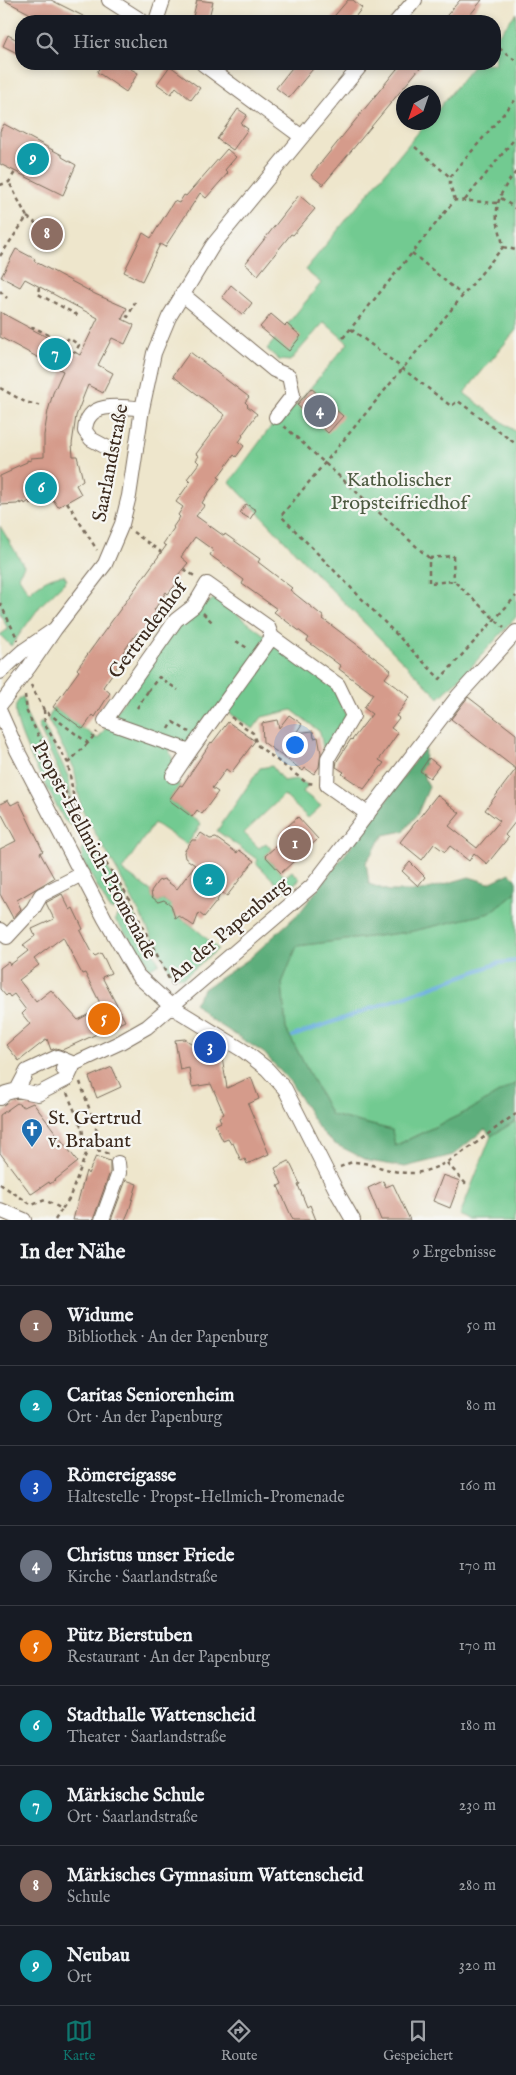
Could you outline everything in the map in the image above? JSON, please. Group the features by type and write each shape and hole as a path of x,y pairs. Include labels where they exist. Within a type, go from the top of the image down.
{"street":[{"path":"109,0 133,15"},
{"path":"158,15 162,0"},
{"path":"402,15 415,0"},
{"path":"211,70 302,137"},
{"name":"Saarlandstraße","path":"0,705 105,564 122,524 129,496 142,409 154,353 169,317 213,245 357,70"},
{"path":"182,294 274,370 289,376 292,395 276,417"},
{"path":"106,446 91,439 85,431 87,417 94,411 109,407 142,409"},
{"name":"Gertrudenhof","path":"105,721 176,620 194,606 207,584 268,627 272,637 338,685 353,716 328,758 327,785"},
{"name":"Saarlandstraße","path":"0,672 23,650 55,629"},
{"name":"An der Papenburg","path":"0,1098 6,1093 18,1090 38,1094 67,1079 68,1066 119,1043 147,1027 312,886 458,696 514,634"},
{"path":"173,776 272,637"},
{"name":"Propst-Hellmich-Promenade","path":"0,712 17,750 123,953 138,976 172,1007 244,1051 267,1069 285,1089 353,1220"},
{"path":"105,721 190,751"},
{"path":"327,785 368,814"},
{"path":"0,930 7,937 33,908 41,895 82,874"},
{"path":"18,1090 27,1071 57,1057 68,1066"},
{"path":"102,1220 119,1173 118,1163"},
{"path":"0,1210 24,1220"}],"path":[{"path":"501,49 516,61"},
{"path":"455,200 450,177 516,99"},
{"path":"465,201 516,137"},
{"path":"415,147 450,177"},
{"path":"0,185 9,182 15,172"},
{"path":"516,172 504,186 498,203 497,221 502,234 503,247 281,516 440,679 516,596"},
{"path":"9,182 27,217 61,241"},
{"path":"500,198 516,209"},
{"path":"455,200 498,203"},
{"path":"343,338 455,200"},
{"path":"0,256 27,217"},
{"path":"503,247 516,250"},
{"path":"412,253 462,296"},
{"path":"39,287 38,294 81,317"},
{"path":"0,292 7,298"},
{"path":"126,316 128,316 135,302"},
{"path":"32,330 33,327 64,343 69,338 79,345 75,352"},
{"path":"351,330 451,406 458,402 516,444"},
{"path":"0,388 25,402 42,406"},
{"path":"276,417 429,558 453,556 454,581 495,620 514,634"},
{"path":"67,502 105,564"},
{"path":"122,524 161,552"},
{"path":"429,558 429,583 454,581"},
{"path":"0,603 23,650"},
{"path":"148,691 159,677 178,690"},
{"path":"25,694 27,712 70,801 75,806"},
{"path":"137,708 142,700"},
{"path":"220,709 253,733 257,745 307,783 327,785"},
{"path":"88,743 44,710 45,724 68,763 75,806 91,841 126,893 169,979 182,997"},
{"path":"68,763 88,743 105,721"},
{"path":"168,730 174,722 198,739"},
{"path":"68,1066 97,1131 96,1150 120,1158 118,1163"},
{"path":"55,1220 69,1199 86,1154 82,1128 66,1094"},
{"path":"327,1173 353,1162 396,1172 416,1172 447,1163 516,1114"},
{"path":"447,1163 467,1185"},
{"path":"0,1184 32,1205 45,1200 62,1209"}],"green space":[{"name":"Katholischer Propsteifriedhof","path":"516,13 516,330 464,393 516,432 516,617 470,668 439,698 315,573 230,482 275,421 295,406 348,343 324,322 290,361 279,360 267,349 321,283 305,270 420,130 441,130 441,105 470,70 501,70 501,32"},
{"path":"0,526 24,566 18,576 29,593 40,583 50,578 64,575 67,580 41,605 11,646 0,635 8,629 0,613"},
{"path":"215,598 333,686 347,716 324,753 320,732 292,710 262,717 253,729 219,706 192,745 169,750 176,768 169,777 180,785 169,800 201,824 187,845 154,823 122,870 151,891 152,897 158,902 164,900 175,908 174,915 191,925 218,949 183,978 172,975 118,872 87,819 81,807 74,768 48,720 53,707 98,739 177,624"},
{"path":"23,696 26,714 79,824 71,825 64,820 42,779 19,729 16,705"},
{"path":"42,722 68,776 72,801 38,725"},
{"path":"425,746 424,778 429,787 417,815 404,831 384,835 366,862 369,884 389,891 421,891 469,877 489,883 510,873 516,879 516,892 490,913 409,932 297,946 282,983 286,1029 331,1115 392,1130 395,1146 470,1110 516,1083 516,1121 491,1136 485,1129 453,1155 405,1167 369,1161 333,1143 319,1129 291,1083 264,1053 209,1018 194,1003 204,989 249,959 300,912 384,804"},
{"path":"272,766 283,781 296,779 308,785 303,792 321,806 308,818 284,795 244,833 259,848 266,843 272,850 265,856 285,877 292,871 300,879 285,892 256,863 258,860 217,831 260,768"},
{"path":"89,843 114,877 127,901 113,910 110,910 82,859 82,848"},
{"path":"516,892 516,1083 470,1110 394,1146 392,1130 331,1115 286,1029 282,983 297,946 409,932 490,913"},
{"path":"130,907 159,963 149,969 145,958 115,920 117,915"},
{"path":"516,1121 516,1220 472,1220 460,1215 491,1136"}],"building":[{"path":"4,0 51,0 81,15 33,15"},
{"path":"197,0 213,2 210,15 193,15"},
{"path":"348,0 353,0 362,8 357,15 335,15"},
{"path":"460,0 482,0 470,15 447,15"},
{"path":"8,35 15,39 15,52 3,46"},
{"path":"98,70 133,70 138,73 126,92 97,72"},
{"path":"167,70 175,70 200,88 191,100 176,87 171,94 157,84"},
{"path":"290,70 312,70 289,98 276,88"},
{"path":"396,70 418,70 406,85 396,85 396,97 323,185 311,175"},
{"path":"238,109 247,115 241,124 248,129 233,150 217,139"},
{"path":"4,124 62,155 62,157 76,165 63,195 0,164 0,131"},
{"path":"227,149 236,157 225,170 228,173 206,198 200,193 165,247 160,244 142,281 124,272 143,233 151,238 174,201 179,203 184,195 186,196"},
{"path":"299,195 315,209 293,235 291,234 258,275 245,264"},
{"path":"16,249 35,259 34,261 95,294 127,308 122,319 134,325 125,344 112,338 98,365 113,373 103,393 88,385 76,416 72,444 73,456 77,456 83,480 76,485 81,494 58,507 52,498 44,503 34,502 30,504 29,501 25,504 20,502 17,504 0,505 0,476 27,462 27,460 31,461 31,458 44,457 44,435 48,411 53,393 63,371 0,337 0,312 80,355 98,318 25,279 20,287 1,277"},
{"path":"231,285 252,303 243,315 222,297"},
{"path":"271,314 301,336 289,351 260,327"},
{"path":"190,352 249,397 245,402 257,414 239,442 244,446 236,457 234,455 218,477 220,478 202,503 205,505 196,516 260,559 258,562 292,588 290,590 324,617 323,619 391,670 385,678 410,697 396,716 399,718 391,728 398,733 379,760 384,763 364,789 342,774 344,772 336,767 337,761 351,739 372,714 364,708 373,694 339,669 341,666 307,641 309,638 274,612 277,609 242,584 244,580 210,555 213,550 195,537 181,557 188,563 174,580 177,583 168,594 166,592 154,610 156,612 140,635 137,633 123,652 126,654 103,687 110,693 95,717 93,715 83,729 53,707 79,671 77,669 166,546 163,544 180,517 178,515 183,507 176,502 190,482 187,479 199,463 196,460 199,456 196,454 225,415 173,376"},
{"path":"311,388 343,416 328,433 297,405"},
{"path":"246,504 256,510 250,519 240,513"},
{"path":"468,697 516,734 516,769 451,719"},
{"path":"289,715 302,724 296,733 313,731 314,738 318,737 321,753 319,767 314,774 305,768 303,771 263,742 262,723 277,720 279,728"},
{"path":"228,722 255,741 231,773 226,769 212,788 218,792 202,814 197,810 192,817 169,800 180,785 182,786 211,742"},
{"path":"429,758 439,766 430,778 420,771"},
{"path":"516,769 516,821 505,835 508,838 487,864 474,853 469,861 450,846 445,852 434,844 422,860 400,842 437,795 460,813 449,826 477,848 500,821 485,810"},
{"path":"8,800 11,805 19,801 43,851 40,853 54,878 17,900 21,909 13,918 0,894 0,849 16,841 0,811 0,804"},
{"path":"298,817 318,839 281,873 265,856 284,839 279,834"},
{"path":"201,833 210,839 216,838 237,853 239,850 254,861 227,896 221,892 217,901 204,917 199,913 194,926 179,916 175,918 171,905 164,900 158,902 152,897 151,891 158,881 164,879 177,889 195,865 185,858 184,852 192,840 196,840"},
{"path":"410,862 425,877 418,886 402,871"},
{"path":"62,894 70,910 73,908 83,929 80,931 91,952 95,956 101,953 111,973 102,977 125,1021 62,1050 56,1048 51,1050 47,1039 19,1061 6,1045 30,1024 22,1014 26,1010 14,994 10,997 8,994 6,996 0,989 0,968 8,962 10,965 28,951 23,945 35,936 32,929 54,919 47,902","holes":["63,937 82,974 85,973 102,1007 78,1020 51,990 36,1002 19,980 39,965 34,959"]},
{"path":"185,1039 207,1054 215,1053 215,1058 222,1057 227,1088 251,1077 259,1099 248,1104 269,1154 247,1164 245,1159 241,1161 233,1143 231,1144 228,1139 223,1141 215,1125 221,1122 219,1117 224,1114 211,1084 192,1087 189,1068 180,1070 175,1040"},
{"path":"112,1067 121,1087 97,1098 89,1077"},
{"name":"St. Gertrud v. Brabant","path":"17,1103 24,1107 33,1103 78,1162 50,1184 49,1182 31,1194 0,1153 0,1115"},
{"path":"96,1156 110,1161 110,1172 93,1220 73,1220 86,1171 88,1174"},
{"path":"289,1161 300,1184 298,1185 307,1207 310,1205 316,1220 293,1220 278,1186 282,1184 275,1168"},
{"path":"443,1175 460,1181 450,1208 433,1201"},
{"path":"126,1180 137,1184 129,1211 125,1220 111,1220"},
{"path":"383,1181 386,1187 393,1184 410,1220 381,1220 368,1188"}],"waterway":[{"path":"293,1036 499,963 516,961"}],"place":[{"name":"Neubau","path":"33,159"},
{"name":"Märkisches Gymnasium Wattenscheid","path":"47,234"},
{"name":"Märkische Schule","path":"55,354"},
{"name":"Christus unser Friede","path":"320,411"},
{"name":"Stadthalle Wattenscheid","path":"41,488"},
{"name":"Widume","path":"295,844"},
{"name":"Caritas Seniorenheim","path":"209,880"},
{"name":"Pütz Bierstuben","path":"104,1019"},
{"name":"Römereigasse","path":"210,1047"},
{"name":"St. Gertrud v. Brabant","path":"32,1148"}]}
